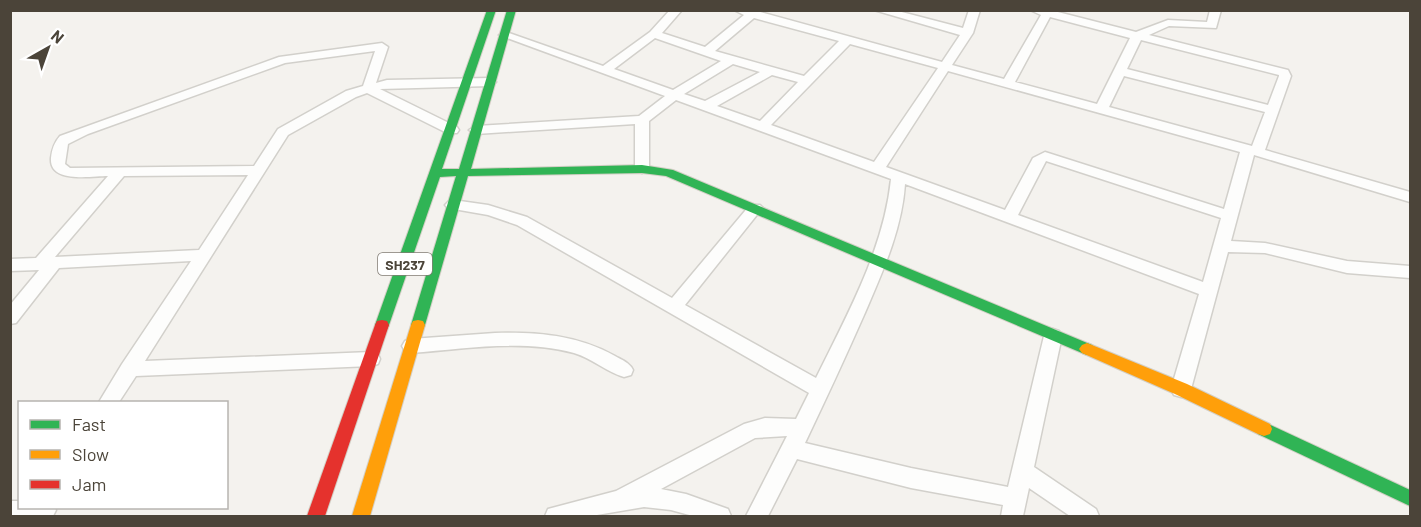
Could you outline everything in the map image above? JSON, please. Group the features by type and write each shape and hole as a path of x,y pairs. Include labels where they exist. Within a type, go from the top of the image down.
{"main road":[{"name":"SH237","path":"316,516 469,82 492,10"},
{"name":"SH237","path":"361,516 512,10"},
{"path":"437,173 642,169 669,173 1181,389 1410,498"}],"street":[{"path":"605,70 654,34 677,10"},
{"path":"879,10 968,33"},
{"path":"877,169 968,33 975,10"},
{"path":"1047,13 1072,10"},
{"path":"1101,110 1137,36 1168,23 1212,27 1216,10"},
{"path":"707,52 746,12 775,15 847,40 944,68 1253,151 1410,197"},
{"path":"1047,13 1278,70 1285,76 1273,110 1253,151 1230,216 1181,389"},
{"path":"1007,85 1047,13"},
{"path":"505,34 1209,291"},
{"path":"654,34 769,72 808,81"},
{"path":"762,126 847,40"},
{"path":"260,170 67,172 58,165 59,145 62,141 82,131 295,57 382,47 368,88"},
{"path":"476,130 642,120 674,95 731,60"},
{"path":"1120,71 1273,110"},
{"path":"706,106 769,72"},
{"path":"110,401 206,255 283,132 351,94 368,88 387,84 490,82"},
{"path":"368,88 452,130"},
{"path":"642,120 642,169"},
{"path":"1009,218 1040,158 1045,156 1230,216"},
{"path":"10,318 47,263 119,172"},
{"path":"757,516 822,390 878,263 897,205 898,177"},
{"path":"453,205 503,212 822,390"},
{"path":"674,308 755,208"},
{"path":"1222,246 1265,248 1347,267 1410,272"},
{"path":"10,265 206,255"},
{"path":"792,449 911,478 1014,507 1053,336"},
{"path":"411,346 516,340 545,341 579,348 624,370"},
{"path":"129,369 371,359"},
{"path":"623,498 751,430 765,427 802,428"},
{"path":"1022,471 1088,516"},
{"path":"556,516 623,498 652,496 678,500 720,516"},
{"path":"10,511 44,511"}],"traffic: fast":[{"path":"382,325 492,10"},
{"path":"418,325 512,10"},
{"path":"437,173 642,169 669,173 1087,349"},
{"path":"1264,429 1410,498"}],"traffic: slow":[{"path":"361,516 418,325"},
{"path":"1087,349 1181,389 1264,429"}],"traffic: jam":[{"path":"316,516 382,325"}]}
